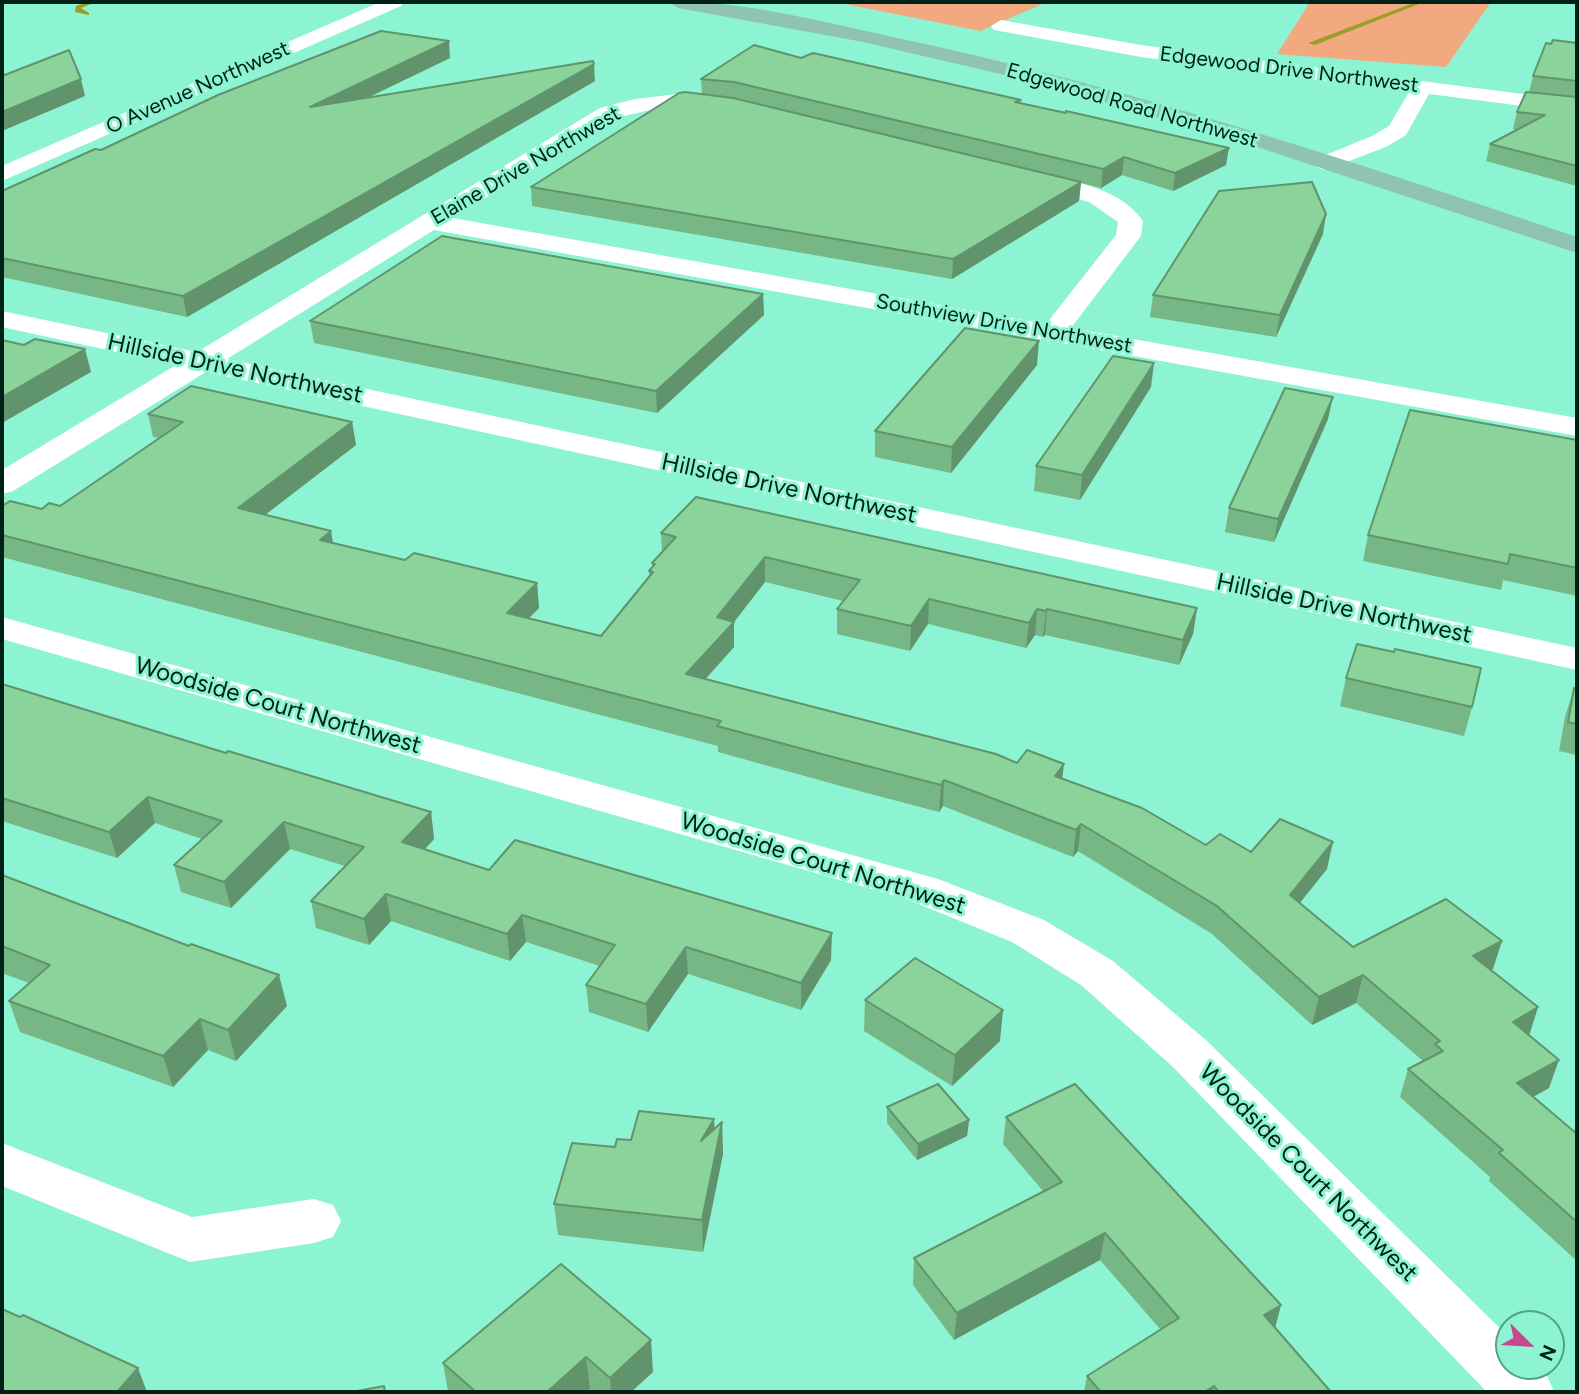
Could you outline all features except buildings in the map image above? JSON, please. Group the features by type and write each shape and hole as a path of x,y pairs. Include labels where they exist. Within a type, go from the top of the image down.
{"main road":[{"name":"Edgewood Road Northwest","path":"678,2 888,42 1045,78 1184,118 1577,245"},
{"name":"Edgewood Road Northwest","path":"759,2 906,31 1065,68 1214,108 1556,214"}],"street":[{"name":"O Avenue Northwest","path":"2,174 395,2"},
{"name":"Edgewood Drive Northwest","path":"1001,26 1141,51 1577,107"},
{"path":"1326,163 1380,141 1398,130 1422,87"},
{"name":"Elaine Drive Northwest","path":"2,484 608,113 626,107 682,100 713,103 748,111"},
{"path":"1006,173 1087,193 1119,207 1131,221 1128,236 1053,333"},
{"name":"Southview Drive Northwest","path":"430,222 1577,427"},
{"name":"Hillside Drive Northwest","path":"2,319 1577,659"},
{"name":"Woodside Court Northwest","path":"2,628 922,889 1028,931 1097,973 1190,1054 1525,1392"},
{"path":"2,1164 190,1240 314,1221"}],"shaded area":[{"path":"835,2 1047,2 980,31"},
{"path":"1310,2 1491,2 1446,67 1277,54"}],"waterway":[{"path":"87,14 77,11 78,7 93,2"},
{"path":"1312,43 1421,2"}]}
